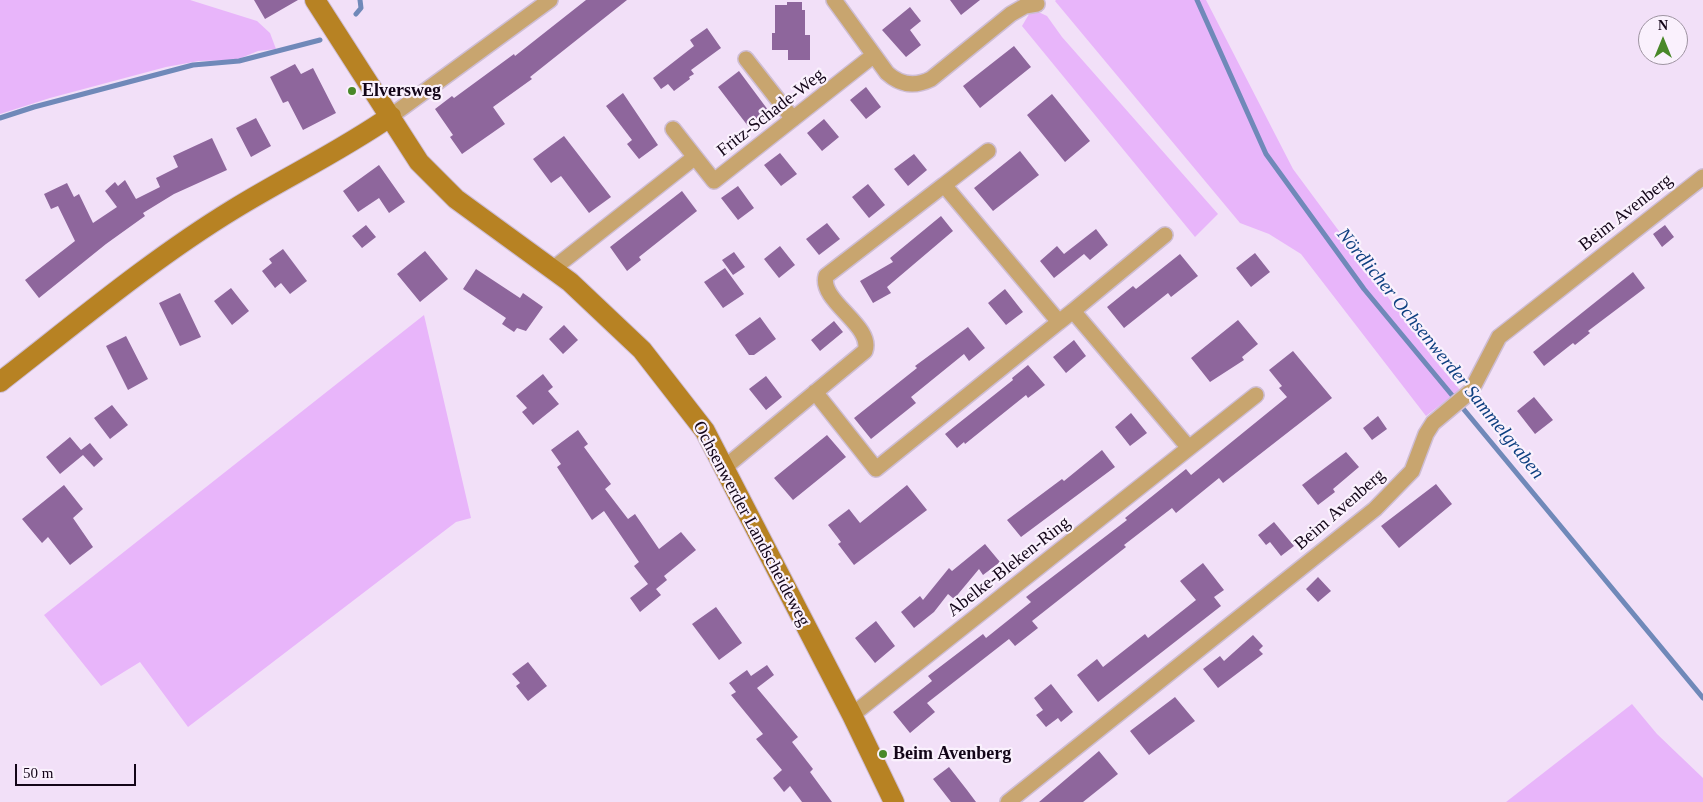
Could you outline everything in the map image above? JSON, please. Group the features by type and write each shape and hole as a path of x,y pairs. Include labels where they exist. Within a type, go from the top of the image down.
{"street":[{"name":"Ochsenwerder Landscheideweg","path":"315,0 419,162 456,199 554,268 642,350 705,431 852,715 894,802"},
{"path":"0,382 186,240 234,209 365,134 550,0"},
{"path":"834,0 887,73 898,82 917,84 925,82 1011,14 1025,6 1037,4"},
{"name":"Fritz-Schade-Weg","path":"673,128 714,181 874,55"},
{"path":"746,59 793,119"},
{"path":"724,468 866,348 865,338 826,288 826,276 988,151"},
{"name":"Fritz-Schade-Weg","path":"554,268 696,157"},
{"name":"Beim Avenberg","path":"1008,802 1375,509 1412,471 1426,434 1433,423 1476,384 1493,347 1506,330 1703,177"},
{"path":"944,185 1059,322"},
{"path":"815,392 876,469 1165,235"},
{"path":"1073,311 1189,448"},
{"name":"Abelke-Bleken-Ring","path":"852,715 1256,395"}],"shaded area":[{"path":"0,0 190,0 257,21 270,33 276,49 258,51 236,60 199,61 166,67 50,98 0,114"},
{"path":"1056,0 1206,0 1293,169 1433,358 1460,390 1426,416 1301,254 1269,234 1240,223"},
{"path":"1032,9 1047,16 1062,37 1218,214 1195,237 1022,26"},
{"path":"424,315 471,518 456,522 188,727 140,662 101,686 44,615"},
{"path":"1632,704 1657,734 1703,778 1703,802 1506,802"}],"building":[{"path":"254,0 298,0 265,19"},
{"path":"586,0 627,0 530,77 532,79 493,107 505,124 462,154 450,137 453,135 435,109 452,96 454,98 514,54 515,56"},
{"path":"950,0 980,0 961,15"},
{"path":"787,2 802,2 802,10 805,10 805,35 810,35 810,60 788,60 788,50 772,50 772,33 775,33 775,5 787,5"},
{"path":"910,7 921,21 910,30 921,45 906,57 882,30"},
{"path":"707,28 721,48 691,70 694,74 689,77 690,79 674,91 668,84 661,89 653,78 694,46 690,40"},
{"path":"1014,46 1031,67 980,108 963,86"},
{"path":"295,64 301,74 313,68 336,113 303,130 288,101 283,103 270,77"},
{"path":"739,71 771,114 751,130 718,87"},
{"path":"866,87 881,107 866,119 850,100"},
{"path":"623,93 658,145 639,159 627,144 632,140 606,106"},
{"path":"1052,94 1090,141 1065,162 1027,115"},
{"path":"256,118 271,146 251,157 236,128"},
{"path":"824,119 839,137 822,151 807,133"},
{"path":"564,136 611,197 589,213 561,176 551,183 533,159"},
{"path":"212,138 227,170 174,194 143,213 145,216 106,244 39,298 25,280 75,241 58,206 51,209 44,194 67,183 74,197 79,194 93,223 117,207 105,191 115,182 118,186 125,180 136,199 160,187 156,178 178,167 173,156"},
{"path":"1020,151 1039,175 993,211 974,188"},
{"path":"780,153 797,174 781,186 764,165"},
{"path":"914,154 927,170 908,186 894,169"},
{"path":"379,165 405,202 389,213 379,198 358,212 343,191"},
{"path":"868,184 885,205 869,218 852,197"},
{"path":"738,186 754,208 738,220 721,198"},
{"path":"682,191 697,211 639,257 641,260 627,271 610,247"},
{"path":"941,216 953,231 887,287 891,293 873,303 860,281 893,262 890,258"},
{"path":"827,223 840,239 819,255 806,239"},
{"path":"366,225 376,237 362,248 352,236"},
{"path":"1665,225 1674,237 1662,247 1653,234"},
{"path":"1096,229 1108,245 1090,260 1084,254 1054,278 1040,261 1057,246 1064,254"},
{"path":"780,246 795,265 779,278 764,259"},
{"path":"283,249 307,281 290,294 281,283 275,288 262,271 272,263 269,259"},
{"path":"425,251 448,279 420,302 397,274"},
{"path":"734,252 745,267 733,275 722,260"},
{"path":"1255,253 1270,272 1251,287 1236,268"},
{"path":"1180,254 1198,276 1171,297 1168,293 1124,328 1107,307 1133,286 1136,289"},
{"path":"725,268 744,294 723,308 704,282"},
{"path":"476,269 520,298 523,293 543,307 526,331 517,328 514,332 502,324 506,318 463,289"},
{"path":"1633,272 1645,288 1588,331 1590,333 1575,345 1573,343 1544,366 1533,352"},
{"path":"231,288 249,311 232,325 214,301"},
{"path":"1005,289 1023,312 1006,325 988,303"},
{"path":"180,293 201,337 180,346 159,303"},
{"path":"760,317 776,339 754,355 749,355 735,335"},
{"path":"1238,320 1258,344 1242,357 1244,360 1210,382 1191,358"},
{"path":"834,321 843,332 820,351 811,340"},
{"path":"564,325 578,340 563,354 549,339"},
{"path":"968,327 985,348 969,361 964,354 911,397 916,403 871,439 854,418 917,368 915,366"},
{"path":"126,336 148,379 128,390 106,346"},
{"path":"1074,340 1086,356 1066,373 1053,357"},
{"path":"1293,351 1332,398 1223,483 1219,478 1176,513 1172,508 1124,545 1126,547 1032,621 1038,628 1015,646 1009,639 927,703 935,712 910,733 893,712 932,681 928,676 983,634 986,638 1031,602 1026,597 1127,520 1125,518 1186,469 1191,475 1287,397 1279,388 1282,386 1269,370"},
{"path":"1028,365 1045,385 1028,398 1026,395 965,444 964,442 957,448 945,434 1013,380 1012,378"},
{"path":"543,374 553,387 548,391 559,404 533,425 522,412 527,408 516,396"},
{"path":"766,376 782,397 766,410 749,389"},
{"path":"1534,397 1553,420 1535,434 1517,411"},
{"path":"112,405 128,425 110,439 94,418"},
{"path":"1131,413 1147,433 1130,446 1115,427"},
{"path":"1378,416 1387,429 1372,440 1363,428"},
{"path":"578,430 588,444 584,447 611,484 605,489 628,519 635,514 659,549 681,532 696,550 664,576 667,580 656,589 661,595 640,612 630,598 648,584 634,566 639,562 604,511 592,520 557,467 561,464 551,450"},
{"path":"827,435 846,457 793,500 774,478"},
{"path":"70,437 81,450 90,443 103,459 94,467 83,455 60,474 46,457"},
{"path":"1102,450 1115,467 1021,537 1007,520 1062,479 1064,481"},
{"path":"1346,452 1359,467 1333,489 1335,492 1318,505 1302,485"},
{"path":"1436,484 1452,504 1399,548 1381,526"},
{"path":"64,485 83,509 73,518 93,547 70,565 48,537 42,543 22,519"},
{"path":"907,485 927,510 854,565 838,544 841,542 828,525 849,509 860,523"},
{"path":"1274,522 1294,546 1281,556 1270,542 1266,545 1258,535"},
{"path":"985,544 1000,562 983,575 979,569 954,599 948,594 934,612 914,628 901,612 920,596 923,600 949,568 952,571"},
{"path":"1203,563 1224,590 1214,597 1221,606 1098,702 1077,675 1097,659 1103,667 1145,634 1148,638 1196,600 1180,581"},
{"path":"1318,577 1331,591 1318,602 1306,589"},
{"path":"716,607 742,643 719,660 692,624"},
{"path":"876,621 895,646 875,663 855,638"},
{"path":"1253,635 1263,646 1259,650 1263,654 1218,688 1203,669 1220,656 1224,661"},
{"path":"528,662 547,686 528,701 516,686 520,683 512,674"},
{"path":"767,665 774,675 757,688 798,737 792,742 813,769 810,772 832,802 802,802 790,786 784,792 773,778 782,770 756,739 763,734 731,695 736,692 729,683 747,670 751,676"},
{"path":"1051,684 1073,712 1061,722 1058,718 1046,727 1036,715 1043,710 1034,698"},
{"path":"1175,697 1195,721 1149,755 1130,731"},
{"path":"1099,751 1118,774 1083,802 1039,802"},
{"path":"949,767 976,802 951,802 933,779"}],"waterway":[{"path":"356,14 361,8 360,0"},
{"name":"Nördlicher Ochsenwerder Sammelgraben","path":"1197,0 1266,154 1364,289 1703,698"},
{"path":"0,118 34,107 193,65 239,61 320,40"}],"place":[{"name":"Elversweg","path":"352,91"},
{"name":"Beim Avenberg","path":"883,754"}]}
